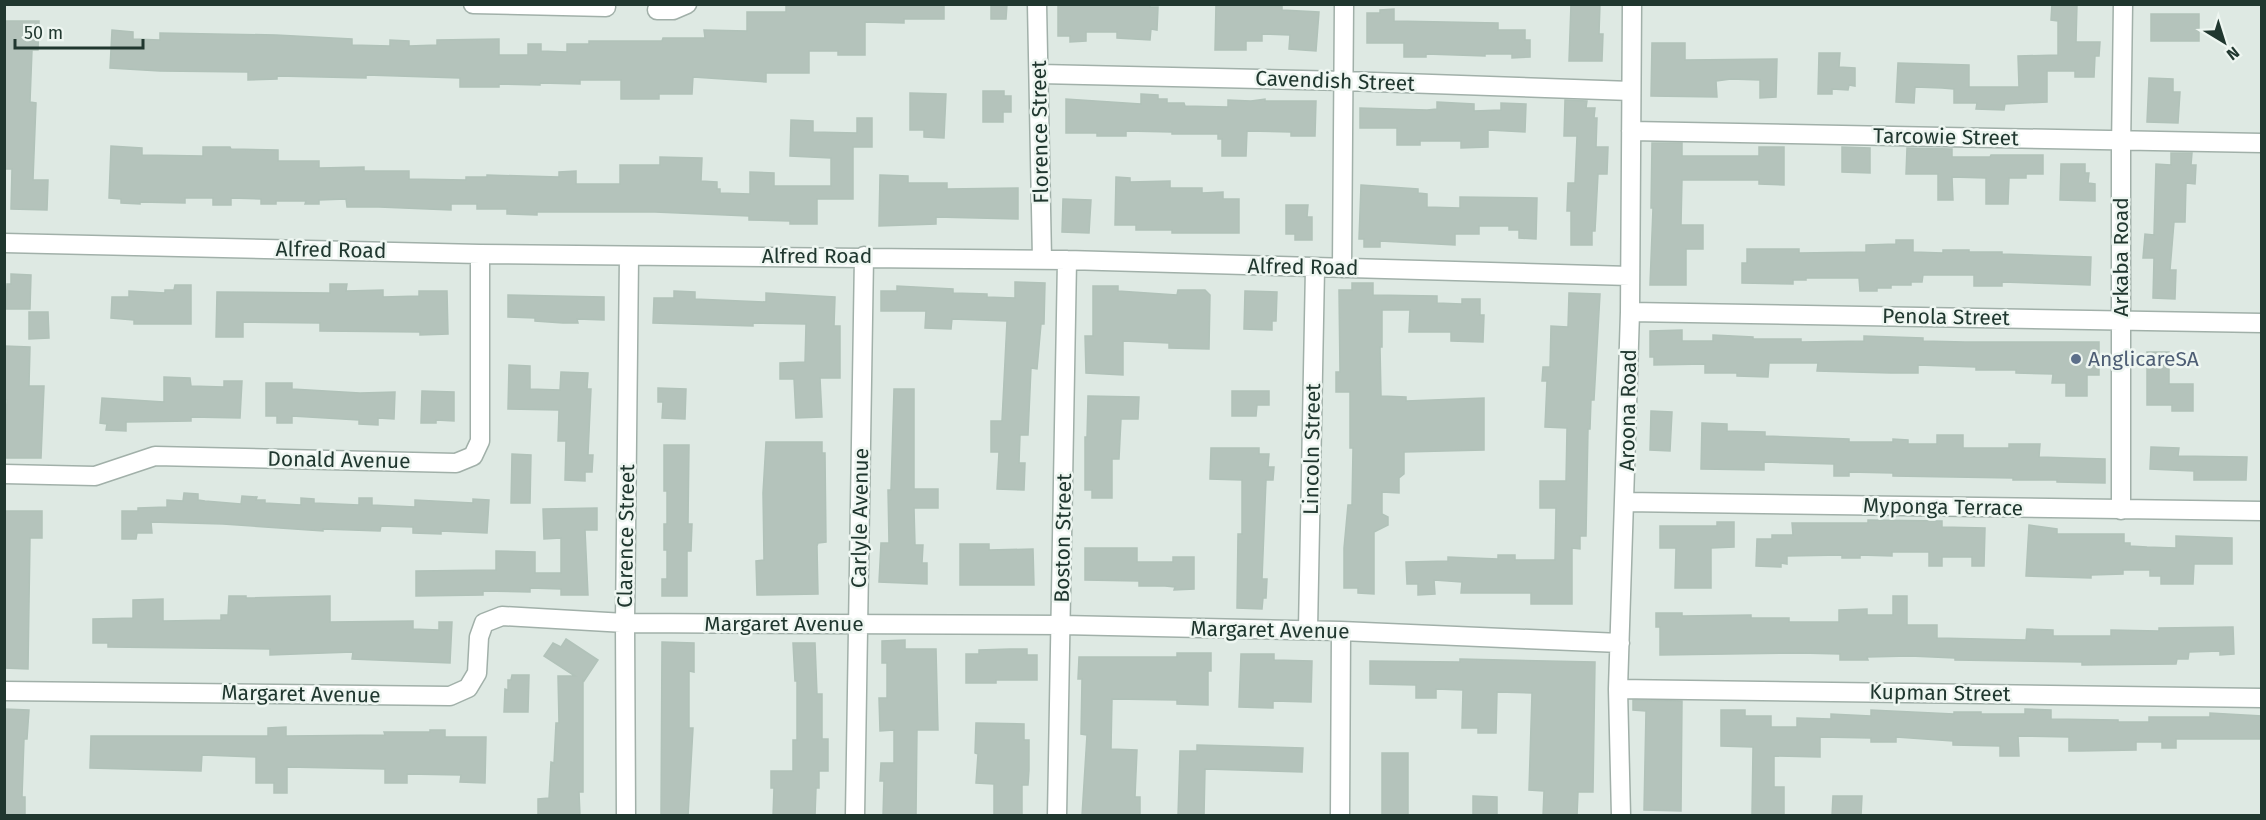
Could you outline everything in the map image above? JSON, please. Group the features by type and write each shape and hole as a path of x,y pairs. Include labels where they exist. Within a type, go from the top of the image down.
{"street":[{"path":"473,4 606,7"},
{"path":"657,10 673,10 687,4"},
{"name":"Florence Street","path":"1037,4 1042,259"},
{"path":"1342,268 1344,4"},
{"name":"Aroona Road","path":"1621,816 1618,689 1630,312 1632,4"},
{"name":"Arkaba Road","path":"2121,510 2123,4"},
{"name":"Cavendish Street","path":"1040,74 1631,91"},
{"name":"Tarcowie Street","path":"1631,131 2262,143"},
{"name":"Alfred Road","path":"4,243 480,254 1042,259 1630,276"},
{"name":"Donald Avenue","path":"4,474 95,476 155,456 456,463 472,456 480,441 480,254"},
{"name":"Clarence Street","path":"626,816 628,256"},
{"name":"Carlyle Avenue","path":"855,816 864,256"},
{"name":"Boston Street","path":"1057,816 1067,260"},
{"name":"Lincoln Street","path":"1308,630 1315,268"},
{"name":"Penola Street","path":"1630,312 2262,323"},
{"name":"Myponga Terrace","path":"1625,502 2262,511"},
{"name":"Margaret Avenue","path":"4,691 450,696 468,688 477,673 479,637 484,623 502,616 625,623 1308,630 1620,643"},
{"path":"1340,816 1341,631"},
{"name":"Kupman Street","path":"1618,689 2262,698"}],"building":[{"path":"786,4 944,4 944,19 904,19 904,23 865,22 865,55 838,55 838,51 809,51 809,73 766,73 766,82 693,77 692,94 659,94 659,99 621,99 621,80 580,80 580,84 499,84 499,87 460,87 460,78 366,75 366,78 277,76 277,79 248,80 248,72 110,68 112,30 133,32 133,39 160,40 160,33 276,35 352,39 352,45 390,46 390,40 409,41 409,46 437,45 437,40 499,39 499,55 528,55 528,44 541,44 541,51 567,52 567,44 589,44 589,41 662,41 663,38 705,38 704,30 747,31 747,12 786,12"},
{"path":"991,4 1007,4 1006,19 991,19"},
{"path":"1058,4 1150,4 1150,7 1158,7 1157,30 1151,29 1150,40 1117,38 1117,32 1086,32 1086,41 1070,42 1070,36 1058,36"},
{"path":"1216,4 1282,6 1282,10 1319,12 1316,51 1289,49 1290,35 1262,34 1262,41 1246,41 1246,50 1215,50"},
{"path":"1571,4 1600,4 1599,34 1603,34 1602,61 1569,61"},
{"path":"2052,4 2077,4 2076,42 2100,42 2099,56 2095,56 2094,77 2075,77 2075,71 2047,71 2047,102 2005,104 2004,110 1976,109 1977,103 1954,103 1954,89 1942,88 1915,87 1914,103 1896,102 1898,63 1969,65 1969,87 2019,87 2018,56 2058,55 2058,21 2051,20"},
{"path":"1394,9 1394,21 1498,23 1498,30 1525,30 1525,40 1530,40 1530,57 1512,58 1512,54 1485,54 1485,56 1426,54 1426,57 1404,57 1404,43 1367,43 1367,13 1380,13 1380,10"},
{"path":"2151,14 2199,14 2199,41 2151,41"},
{"path":"4,21 39,21 38,50 32,50 30,102 36,103 33,180 48,180 47,210 11,209 12,169 4,169"},
{"path":"1652,43 1685,43 1685,60 1777,59 1776,97 1760,98 1760,80 1731,79 1716,81 1717,97 1651,96"},
{"path":"1819,53 1840,53 1839,67 1855,68 1855,86 1849,85 1848,90 1832,89 1832,94 1818,94"},
{"path":"2149,78 2173,79 2173,92 2180,92 2178,123 2147,122"},
{"path":"983,91 1004,91 1004,96 1011,96 1011,112 1003,112 1003,122 983,122"},
{"path":"910,93 946,94 944,138 924,137 924,130 910,130"},
{"path":"1141,94 1158,95 1158,99 1167,99 1167,103 1184,103 1185,106 1228,107 1228,100 1316,101 1315,136 1291,136 1291,132 1247,131 1246,156 1222,156 1222,139 1218,139 1218,134 1126,131 1126,136 1097,136 1097,133 1066,133 1066,99 1141,104"},
{"path":"1565,100 1587,101 1586,108 1595,108 1596,147 1608,147 1607,174 1598,174 1595,231 1592,231 1592,245 1571,245 1571,211 1567,211 1568,183 1575,183 1577,136 1564,136"},
{"path":"1437,102 1474,104 1474,111 1501,110 1501,103 1526,104 1525,132 1488,130 1488,147 1461,148 1461,141 1420,141 1420,145 1397,145 1397,128 1360,128 1360,108 1427,110 1437,109"},
{"path":"857,118 872,118 872,147 853,147 853,199 817,199 817,224 749,220 749,216 655,212 507,214 507,209 477,209 477,204 451,204 451,210 347,207 346,199 319,200 319,204 305,204 306,201 276,201 276,204 261,204 261,199 231,198 231,205 213,205 213,198 185,198 185,203 140,202 140,204 121,203 121,199 109,198 111,146 142,148 142,155 203,156 203,147 278,150 278,161 319,161 319,168 364,167 364,171 409,171 409,179 466,180 466,177 487,177 487,175 559,177 559,172 576,171 576,184 620,184 620,165 660,165 660,157 702,158 701,181 717,182 717,189 720,189 720,193 750,194 750,172 774,173 774,186 831,186 831,158 790,156 791,120 813,121 813,132 857,133"},
{"path":"1652,143 1682,143 1682,156 1759,156 1759,147 1784,147 1784,185 1759,184 1759,180 1682,180 1681,225 1703,225 1703,249 1686,249 1686,285 1650,285 1653,208 1651,208"},
{"path":"1842,147 1870,148 1870,173 1842,172"},
{"path":"1907,148 1952,149 1952,157 2043,155 2043,174 2026,174 2026,178 2009,178 2008,204 1986,204 1986,178 1952,177 1953,200 1938,200 1938,174 1906,174"},
{"path":"2171,153 2192,153 2191,165 2196,165 2195,184 2186,183 2185,222 2174,222 2170,270 2176,270 2175,299 2153,298 2154,258 2143,258 2145,234 2154,235 2156,164 2171,165"},
{"path":"2061,164 2085,164 2085,173 2089,173 2088,183 2095,184 2095,201 2060,200"},
{"path":"880,175 908,176 908,183 947,183 947,189 1018,188 1018,219 936,217 936,224 879,226"},
{"path":"1116,177 1130,178 1130,182 1170,181 1170,188 1202,188 1202,193 1223,192 1223,199 1239,199 1239,233 1172,233 1172,230 1136,230 1136,225 1115,225"},
{"path":"1361,185 1418,189 1418,193 1427,194 1427,207 1460,208 1460,197 1537,198 1536,239 1519,238 1519,230 1509,230 1509,226 1479,226 1479,234 1455,234 1455,245 1380,241 1380,247 1364,247 1364,239 1359,239"},
{"path":"1063,199 1091,200 1089,233 1062,232"},
{"path":"1286,205 1308,205 1307,217 1312,217 1312,240 1295,240 1295,234 1286,234"},
{"path":"1896,240 1913,240 1913,252 1943,253 1943,250 1969,250 1969,252 2002,252 2002,254 2091,257 2090,285 2002,282 2002,286 1974,286 1974,275 1923,275 1922,282 1911,282 1911,285 1891,285 1891,288 1877,288 1877,291 1860,291 1859,278 1806,278 1806,280 1793,280 1793,284 1742,283 1742,263 1747,263 1747,249 1799,249 1799,253 1866,252 1866,245 1896,244"},
{"path":"11,274 31,275 30,309 6,309 7,284 11,284"},
{"path":"1015,282 1045,283 1044,324 1041,324 1037,369 1031,368 1028,435 1020,435 1019,463 1025,463 1024,490 997,489 999,452 991,452 991,421 1002,421 1007,321 952,319 951,329 925,328 926,311 881,311 881,291 897,291 897,286 953,289 953,293 1015,298"},
{"path":"1352,283 1373,283 1373,295 1437,296 1437,303 1462,304 1462,299 1480,299 1480,315 1484,315 1483,342 1451,341 1451,332 1409,332 1410,310 1382,310 1381,396 1406,397 1406,401 1484,398 1484,450 1404,452 1404,474 1399,478 1399,493 1382,492 1382,514 1388,517 1388,525 1374,532 1374,594 1358,593 1358,588 1344,588 1344,548 1348,505 1352,505 1353,448 1350,448 1350,392 1336,392 1336,372 1340,372 1339,290 1352,290"},
{"path":"330,284 347,284 346,291 383,290 383,297 419,296 419,291 447,291 448,334 320,331 320,323 243,322 243,337 216,337 217,292 330,293"},
{"path":"175,285 191,285 191,324 134,324 134,320 111,318 112,297 129,297 129,291 165,293 165,290 174,290"},
{"path":"1093,286 1118,286 1118,291 1177,295 1178,290 1205,290 1210,295 1209,349 1169,348 1169,343 1123,341 1123,375 1086,373 1085,336 1093,336"},
{"path":"674,291 695,292 695,299 766,302 766,293 835,297 834,326 840,326 840,378 820,378 822,417 796,418 794,379 780,379 780,363 805,362 806,324 753,323 753,326 653,323 654,298 674,298"},
{"path":"1245,291 1277,292 1276,321 1272,321 1272,330 1244,329"},
{"path":"1569,293 1600,294 1594,400 1591,400 1590,429 1588,429 1586,536 1580,536 1580,549 1572,548 1572,604 1531,604 1531,593 1461,593 1462,582 1434,580 1435,594 1418,595 1418,584 1407,584 1406,562 1448,561 1448,557 1498,559 1498,555 1515,555 1515,560 1555,560 1556,508 1540,508 1540,481 1566,481 1567,428 1545,427 1547,381 1542,381 1543,367 1550,367 1551,326 1568,327"},
{"path":"508,295 604,297 604,320 577,319 578,323 563,323 535,321 535,318 508,317"},
{"path":"29,312 48,312 49,338 29,339"},
{"path":"1682,330 1682,341 1713,341 1713,335 1753,337 1753,339 1801,339 1801,342 1864,341 1864,336 1923,338 1923,341 2099,342 2099,375 2087,375 2087,396 2066,396 2066,383 2052,383 2053,374 2016,373 2016,370 1976,370 1976,367 1918,365 1918,373 1817,371 1818,363 1769,363 1768,377 1737,376 1737,373 1705,373 1705,364 1654,365 1654,357 1650,357 1650,331"},
{"path":"4,346 30,347 29,386 44,386 41,458 4,458 7,400 4,399"},
{"path":"2147,352 2169,352 2169,384 2193,384 2193,411 2172,411 2172,405 2147,405"},
{"path":"509,365 530,366 530,389 560,390 561,372 588,373 587,389 591,389 588,455 593,455 592,472 585,472 585,481 565,480 566,441 558,441 559,410 508,409"},
{"path":"164,377 190,378 191,386 224,387 224,381 242,381 240,418 191,417 191,421 126,422 126,431 106,430 107,424 100,423 102,398 164,402"},
{"path":"266,383 292,383 292,389 360,393 395,392 394,419 378,418 378,425 359,424 359,420 292,416 292,423 277,423 277,416 266,416"},
{"path":"658,388 686,389 685,419 662,418 663,402 658,402"},
{"path":"894,389 914,389 914,489 938,489 938,508 914,508 915,545 923,545 922,563 927,563 927,584 879,582 881,543 889,543 888,490 891,490"},
{"path":"422,391 454,392 454,421 436,420 436,423 421,423"},
{"path":"1232,391 1269,391 1269,405 1257,405 1256,416 1232,416"},
{"path":"1088,396 1139,397 1138,419 1121,419 1119,459 1112,459 1112,498 1092,498 1092,490 1085,490"},
{"path":"1651,411 1672,412 1670,451 1650,450"},
{"path":"1702,423 1727,424 1727,431 1765,432 1765,436 1849,439 1849,442 1893,442 1893,439 1908,440 1908,444 1937,444 1937,435 1963,435 1963,448 2009,448 2009,444 2040,444 2039,457 2105,459 2105,483 2013,480 2013,478 1893,476 1893,473 1849,472 1849,476 1834,476 1834,464 1764,462 1764,470 1701,469"},
{"path":"766,442 822,442 822,453 825,453 826,542 818,543 817,546 818,594 757,595 756,561 764,560 763,493"},
{"path":"664,445 689,445 688,524 692,524 691,551 687,551 687,596 662,596 662,579 667,579 667,550 664,550 667,491 664,491"},
{"path":"2151,447 2179,448 2178,456 2247,457 2246,480 2194,480 2194,471 2150,469"},
{"path":"1211,448 1259,448 1259,454 1269,454 1268,467 1274,467 1273,480 1266,480 1262,579 1267,579 1266,598 1263,598 1262,609 1237,608 1238,534 1242,534 1242,480 1210,479"},
{"path":"512,454 531,455 530,503 511,503"},
{"path":"184,493 198,494 198,500 241,504 242,496 257,497 256,500 265,500 265,503 301,505 301,498 314,499 314,503 359,505 359,498 372,498 372,505 415,507 415,500 473,503 473,499 489,500 487,533 441,531 441,534 413,533 413,527 381,526 380,531 323,529 323,531 151,522 152,533 137,533 136,539 122,539 122,511 167,507 167,500 183,501"},
{"path":"597,508 597,530 585,530 588,595 561,595 561,589 530,588 530,592 483,591 483,595 416,596 416,571 496,570 496,551 535,552 535,573 561,573 561,538 544,539 543,509"},
{"path":"4,511 42,511 42,538 30,538 28,669 4,668"},
{"path":"1868,520 1942,521 1942,527 1985,528 1984,566 1972,566 1972,557 1942,557 1942,566 1929,566 1929,552 1892,552 1892,556 1860,555 1860,558 1842,558 1842,555 1787,556 1787,564 1781,563 1781,567 1756,566 1757,539 1772,539 1772,535 1793,535 1792,523 1868,523"},
{"path":"1717,522 1734,522 1734,547 1711,548 1711,588 1675,588 1676,548 1660,548 1660,526 1717,526"},
{"path":"2029,525 2057,529 2057,534 2124,534 2124,543 2130,543 2130,546 2176,548 2176,536 2232,538 2232,564 2194,564 2193,584 2161,584 2161,576 2150,576 2150,570 2123,570 2123,574 2091,575 2091,578 2026,576"},
{"path":"960,544 989,544 989,550 1033,549 1034,585 960,585"},
{"path":"1085,548 1137,548 1137,562 1173,562 1173,557 1194,557 1194,589 1174,590 1175,587 1139,586 1139,581 1085,580"},
{"path":"229,596 246,596 246,598 330,596 330,622 413,621 413,629 439,630 439,622 452,622 450,663 352,659 353,652 270,655 270,649 108,647 108,643 93,643 93,619 133,618 133,600 163,599 163,621 221,620 221,615 228,615"},
{"path":"1893,596 1907,596 1907,625 1937,625 1937,638 2026,640 2027,629 2053,630 2053,636 2111,636 2111,630 2159,631 2159,628 2233,627 2234,654 2220,655 2220,651 2189,652 2188,659 2177,659 2176,664 2082,665 2082,662 1955,660 1955,658 1910,656 1840,660 1840,654 1800,653 1660,655 1660,627 1656,627 1656,613 1682,613 1682,616 1751,615 1751,618 1789,618 1789,622 1839,622 1839,610 1867,609 1867,615 1893,615"},
{"path":"566,639 598,660 583,680 583,792 579,792 580,816 538,816 538,799 549,798 551,762 554,763 556,723 559,723 558,676 575,676 544,656 553,643 561,647"},
{"path":"905,640 905,649 936,649 938,730 917,730 916,816 883,816 884,781 880,781 881,763 894,763 894,730 880,731 879,698 887,698 887,663 882,663 882,641"},
{"path":"662,642 694,643 694,672 689,671 689,728 693,728 688,816 661,816"},
{"path":"793,643 815,643 817,694 822,694 822,739 828,739 828,771 819,771 815,816 773,816 774,788 771,788 771,771 793,771 793,740 797,740 797,681 795,681"},
{"path":"1027,649 1027,655 1037,655 1037,680 966,683 966,654 979,654 979,650"},
{"path":"1177,653 1211,653 1211,671 1208,671 1208,705 1177,704 1177,700 1112,699 1111,749 1137,750 1135,797 1140,797 1140,816 1082,816 1087,735 1081,734 1082,679 1078,679 1079,657 1177,657"},
{"path":"1241,654 1274,654 1274,660 1312,661 1311,702 1273,701 1273,708 1239,707"},
{"path":"1460,659 1595,662 1593,792 1578,792 1577,816 1543,816 1544,791 1529,790 1532,693 1497,692 1496,733 1478,733 1478,728 1462,728 1463,690 1436,689 1436,698 1416,698 1416,685 1370,684 1370,661 1460,662"},
{"path":"512,675 529,675 528,712 504,712 505,689 508,690 508,680 511,680"},
{"path":"1633,700 1682,701 1681,811 1644,810 1646,711 1633,710"},
{"path":"4,709 29,710 27,739 24,739 22,797 25,797 25,816 4,816"},
{"path":"2025,709 2051,710 2051,719 2118,720 2118,722 2149,722 2149,717 2210,717 2210,713 2262,716 2262,739 2176,739 2176,748 2162,748 2162,742 2136,742 2136,750 2069,751 2069,737 2018,736 2019,756 2000,756 2000,746 1953,745 1953,741 1896,737 1896,742 1871,742 1871,738 1820,737 1820,757 1774,756 1774,787 1784,787 1784,816 1752,816 1753,747 1721,746 1721,710 1745,710 1745,716 1771,716 1771,727 1797,727 1797,718 1831,719 1831,714 1871,716 1871,710 1954,714 1954,712 1981,712 1981,714 2025,714"},
{"path":"976,723 1024,724 1024,740 1029,740 1029,770 1028,785 1022,785 1022,816 994,816 994,784 976,783 978,754 975,753"},
{"path":"286,727 286,736 385,735 384,732 445,730 445,737 486,737 485,783 460,782 461,775 407,774 407,783 385,783 385,769 287,767 287,793 274,793 274,783 256,783 256,757 202,755 201,771 90,768 91,736 268,736 268,728"},
{"path":"1197,745 1303,748 1302,772 1205,769 1204,816 1178,816 1180,751 1197,751"},
{"path":"1382,753 1408,753 1408,816 1382,816"},
{"path":"1473,796 1497,797 1497,816 1473,816"},
{"path":"1833,796 1862,796 1861,816 1832,816"}],"place":[{"name":"AnglicareSA","path":"2076,359"}]}
